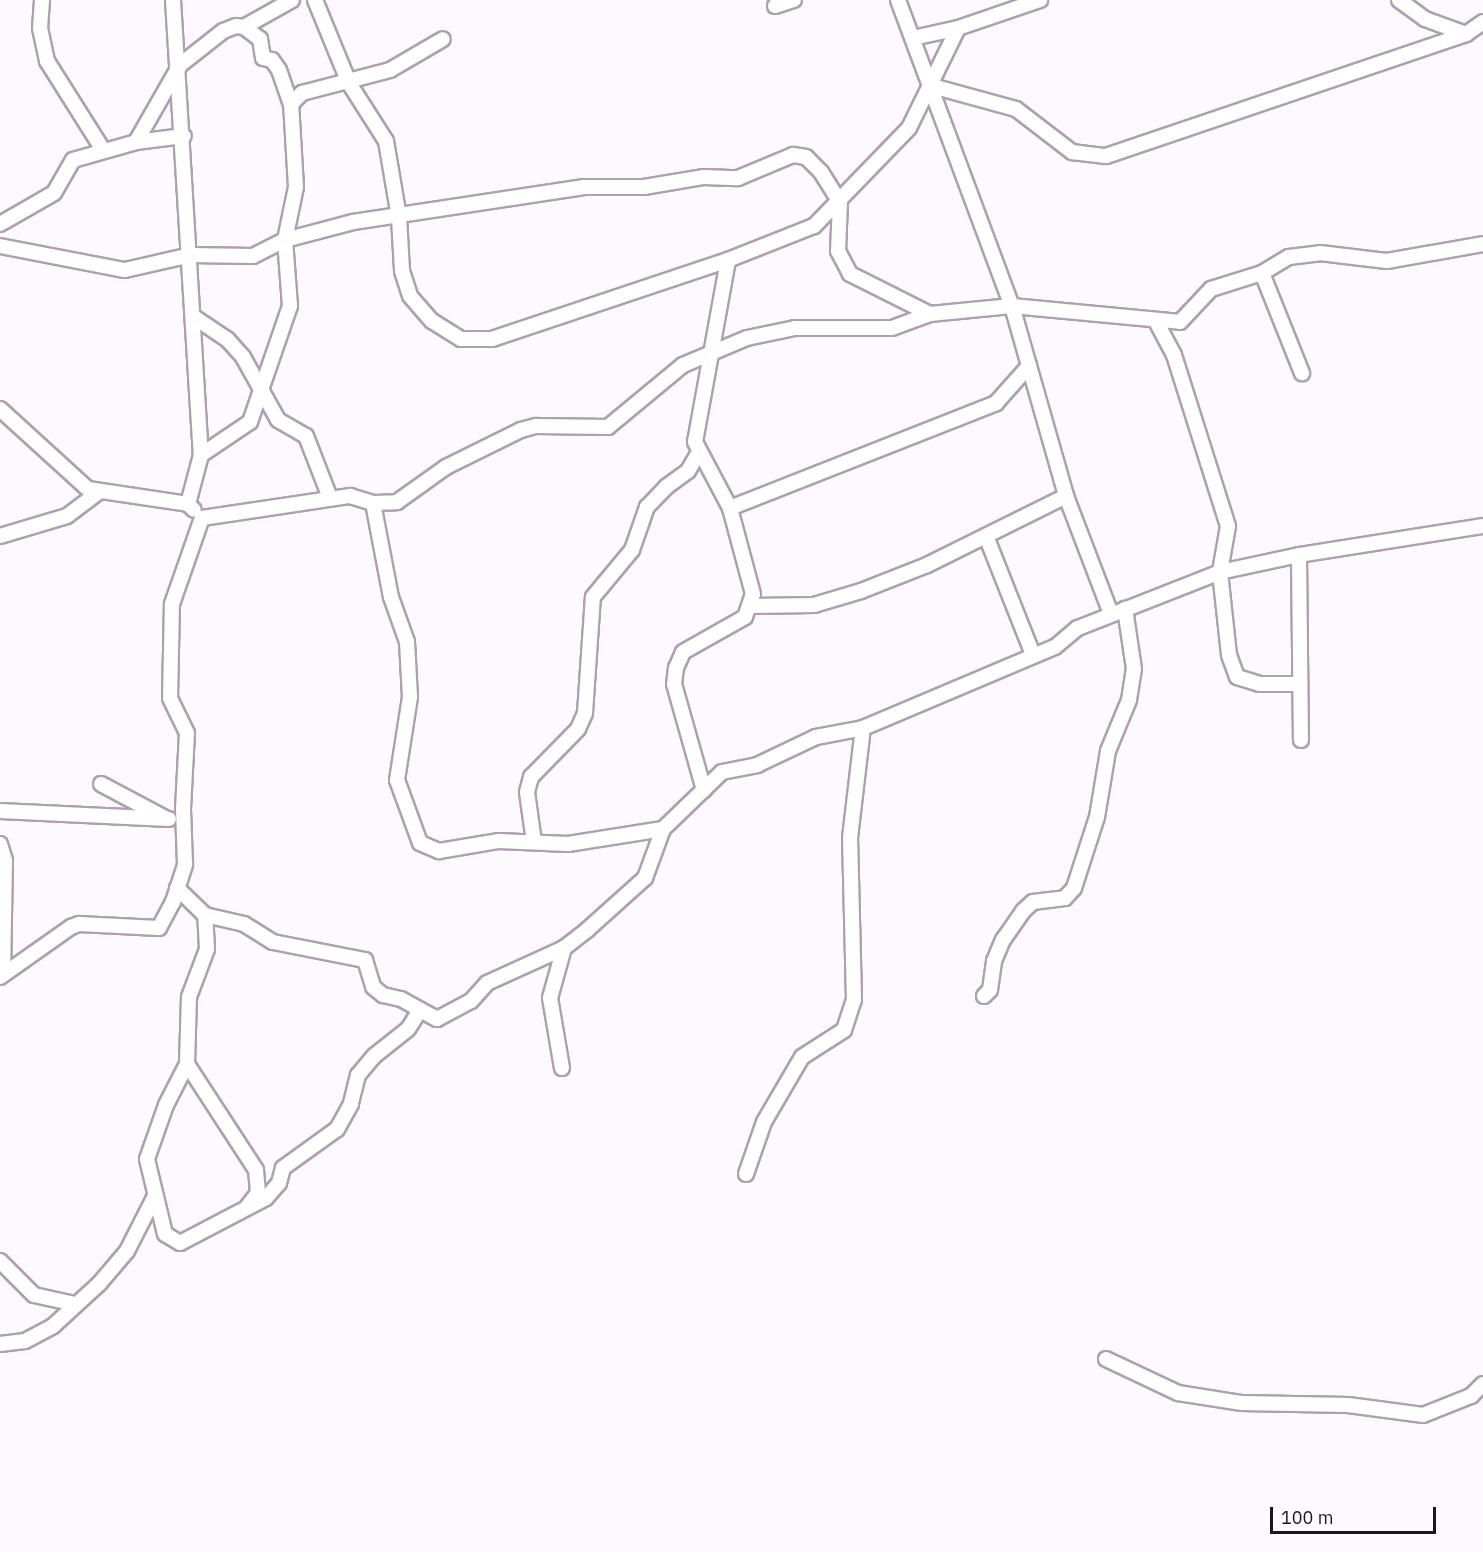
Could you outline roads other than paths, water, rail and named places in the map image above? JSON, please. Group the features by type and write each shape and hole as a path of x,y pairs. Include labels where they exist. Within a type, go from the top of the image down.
{"street":[{"path":"42,0 40,28 47,61 103,150"},
{"path":"173,0 180,65 201,455 188,504"},
{"path":"136,142 180,65 223,31 244,27 292,0"},
{"path":"315,0 349,82 386,141 399,217 402,271 410,296 432,321 461,339 492,339 728,260 814,226 840,202 909,128 932,86 958,28"},
{"path":"775,6 794,0"},
{"path":"898,0 932,86 1012,306 1066,496 1112,614"},
{"path":"913,38 958,28 1040,0"},
{"path":"1399,0 1408,10 1425,19 1466,34"},
{"path":"932,86 1016,109 1072,152 1106,156 1466,34 1483,22"},
{"path":"201,455 247,426 261,394 290,306 285,240 297,187 291,104 279,70 272,60 263,58 260,39 244,27"},
{"path":"291,104 302,93 390,70 443,39"},
{"path":"0,224 54,193 73,160 136,142 184,136"},
{"path":"0,246 125,270 191,255 253,256 285,240 353,222 399,217 447,206 584,187 644,187 704,177 738,178 793,155 806,157 821,172 840,202 838,250 850,274 930,314"},
{"path":"202,518 350,496 373,503 397,501 446,467 521,430 536,426 608,428 683,365 747,338 795,328 892,328 930,314 1012,306 1157,323 1180,322 1211,289 1262,273 1289,256 1320,253 1387,261 1483,244"},
{"path":"704,790 674,684 676,668 683,652 745,617 752,606 753,594 730,508 709,465 698,454 695,442 728,260"},
{"path":"1262,273 1302,373"},
{"path":"194,317 236,348 278,420 306,436 330,498"},
{"path":"1157,323 1174,355 1228,526 1220,572 1229,655 1237,677 1247,683 1300,684"},
{"path":"730,508 996,403 1029,366"},
{"path":"0,409 41,450 88,489 98,493 188,504 202,518"},
{"path":"534,842 527,792 531,777 578,729 585,713 592,597 632,550 647,507 666,487 688,471 698,454"},
{"path":"0,536 67,516 98,493"},
{"path":"752,606 814,605 927,565 1066,496"},
{"path":"373,503 391,597 407,642 410,698 397,780 420,843 439,851 499,841 568,844 663,829"},
{"path":"1,976 54,936 80,924 159,928 177,888 186,864 184,825 187,733 170,698 172,604 202,518"},
{"path":"437,1019 471,1001 487,983 564,948 645,878 663,829 722,772 757,765 816,737 863,728 1055,647 1078,628 1220,572 1299,555 1483,526"},
{"path":"986,536 1033,655"},
{"path":"1299,555 1301,740"},
{"path":"984,996 990,990 994,961 1003,940 1023,911 1033,902 1065,898 1074,888 1097,817 1108,751 1129,700 1134,669 1125,609"},
{"path":"746,1174 764,1122 802,1057 844,1030 854,1000 850,838 863,728"},
{"path":"101,784 184,825"},
{"path":"0,811 169,819"},
{"path":"0,844 5,860 1,976"},
{"path":"177,888 205,915 244,924 273,942 365,960 373,987 437,1019"},
{"path":"205,915 207,950 189,997 187,1064 166,1105 147,1159 165,1234 180,1243 266,1198 279,1183 284,1168 337,1129 351,1104 358,1075 374,1056 408,1029 420,1010 437,1019"},
{"path":"562,1068 550,998 564,948"},
{"path":"187,1064 256,1170 258,1193 246,1210"},
{"path":"0,1344 25,1341 53,1326 114,1269 155,1196"},
{"path":"0,1261 34,1295 75,1304"},
{"path":"1106,1359 1178,1393 1242,1403 1348,1405 1423,1415 1477,1400 1483,1384"}]}
